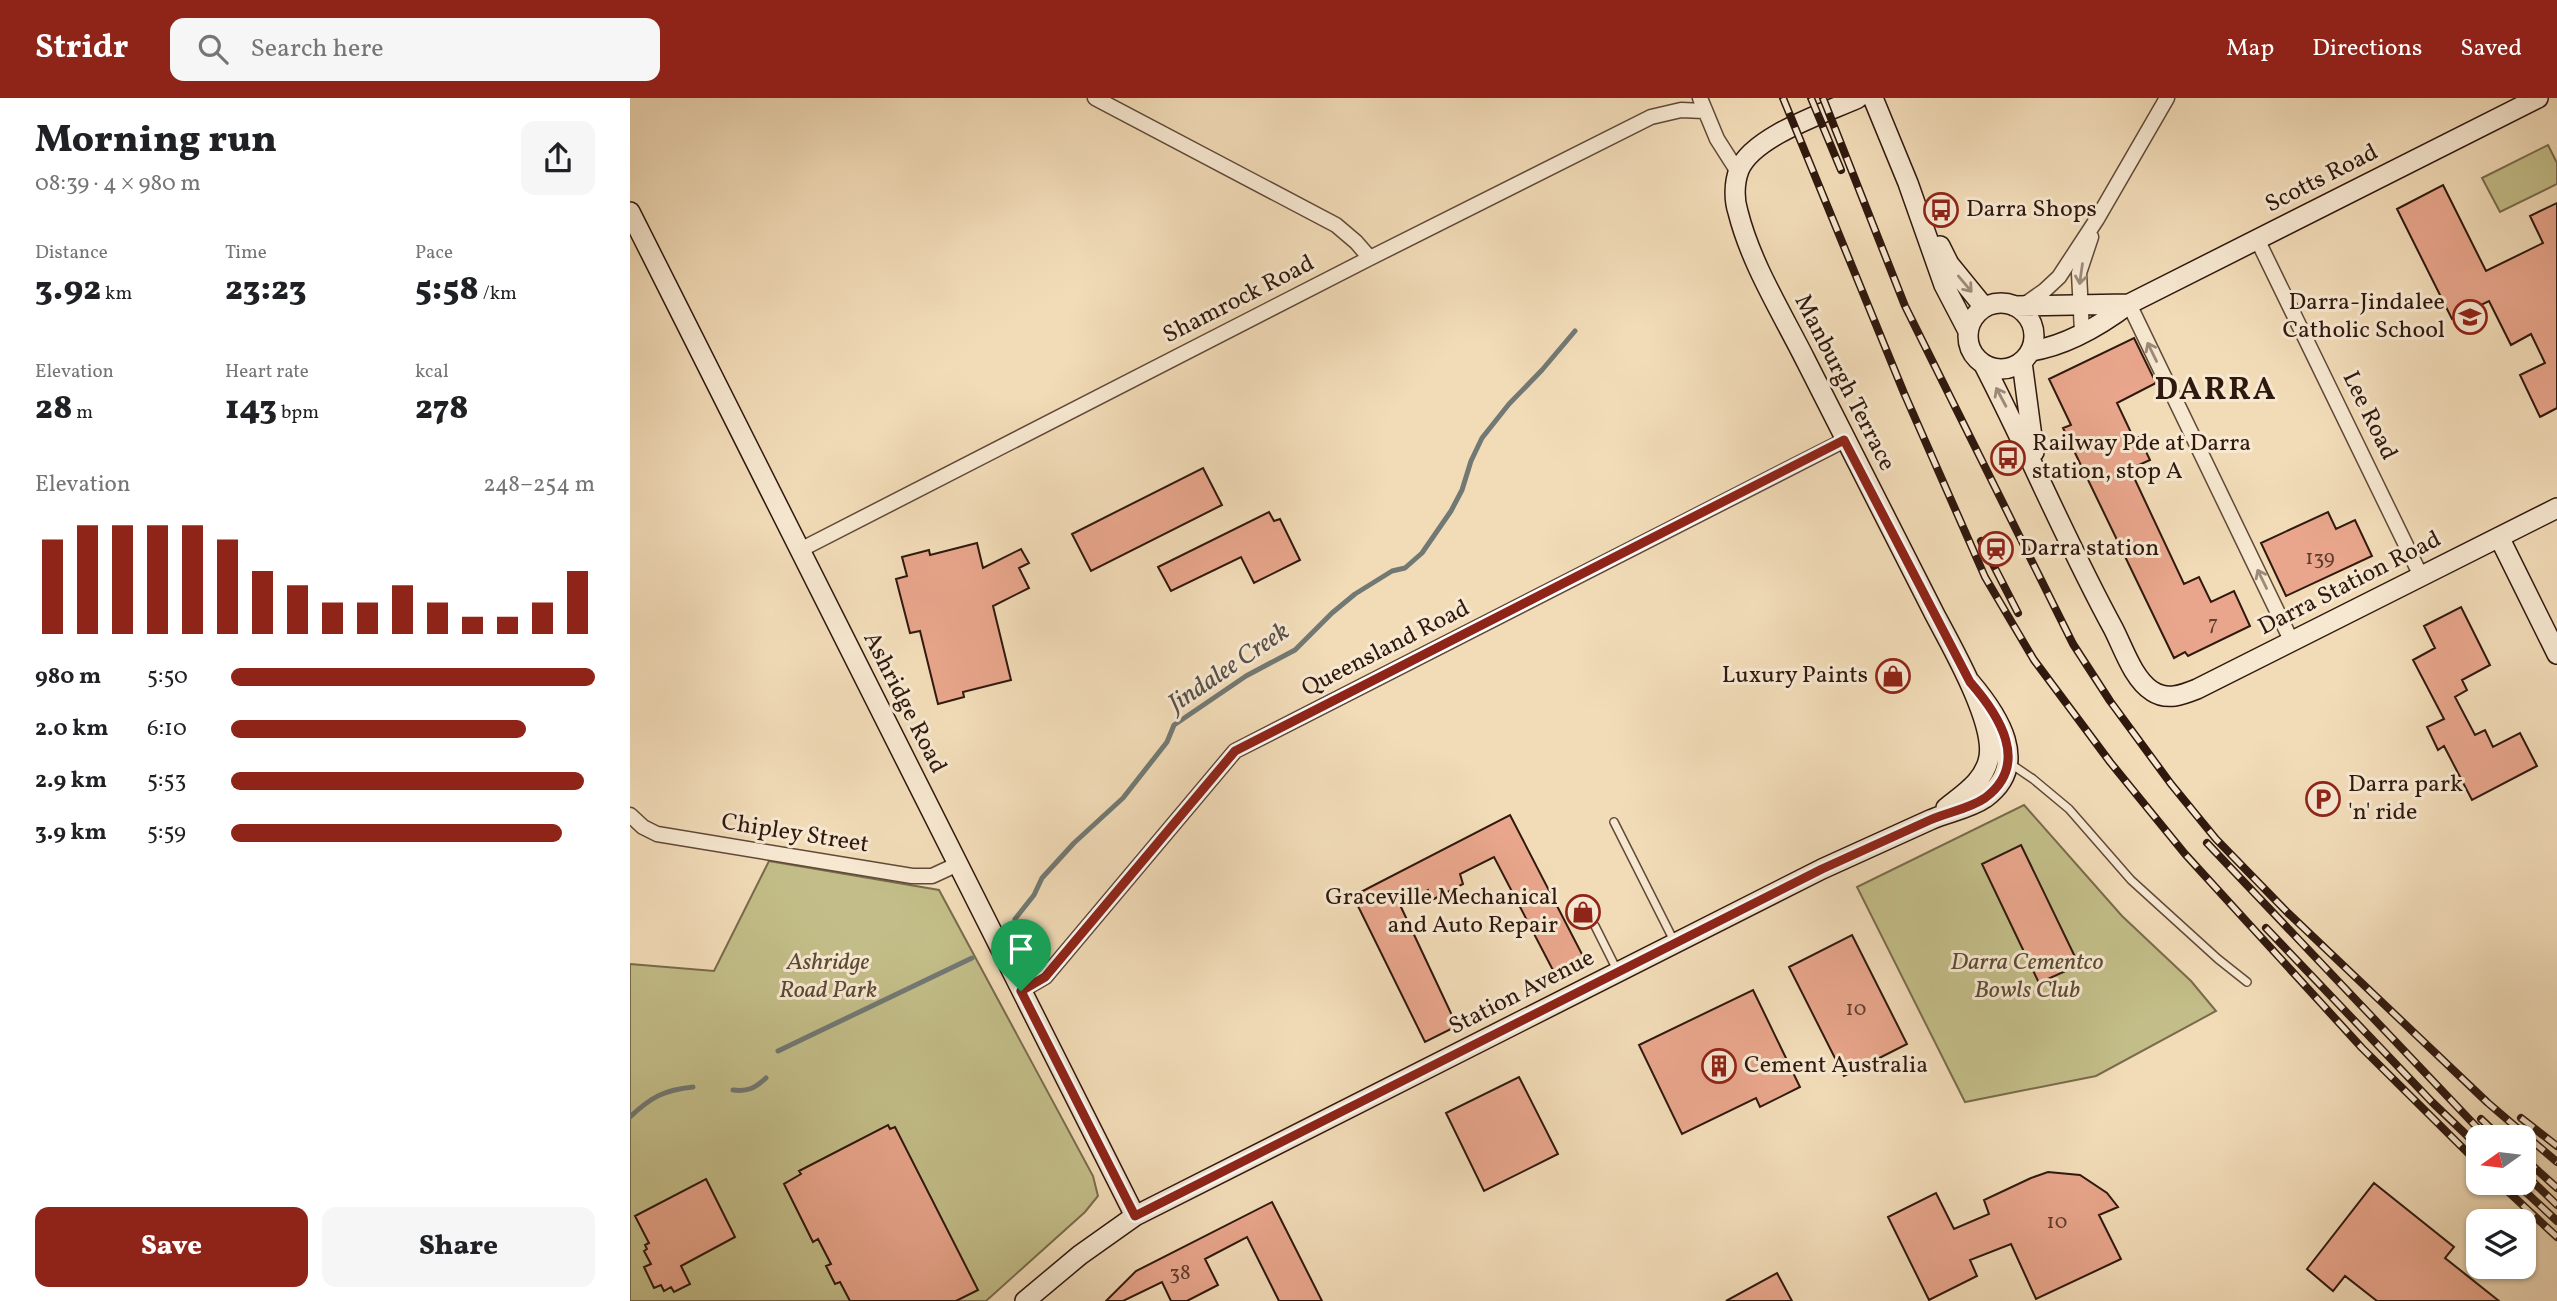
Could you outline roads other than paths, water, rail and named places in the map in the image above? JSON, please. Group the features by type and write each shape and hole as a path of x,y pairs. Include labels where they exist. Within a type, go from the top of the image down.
{"street":[{"path":"1095,98 1336,225 1370,258"},
{"path":"1702,105 1717,139 1738,172 1745,159 1765,141 1858,98"},
{"path":"1873,98 1908,183 1944,285 1968,331 1971,351 1984,365 2037,474"},
{"path":"1968,331 1971,322 1984,307 1994,303 2019,305 2044,291 2059,277 2097,219 2166,98"},
{"name":"Scotts Road","path":"2027,357 2082,332 2129,304 2538,98"},
{"name":"Shamrock Road","path":"800,550 1651,117 1702,105"},
{"name":"Manburgh Terrace","path":"1738,172 1735,194 1744,230 1762,274 1844,440 1970,682 1998,759"},
{"path":"1908,183 1949,264 1984,307"},
{"name":"Ashridge Road","path":"630,212 1135,1216"},
{"path":"2082,332 2079,273 2097,219"},
{"name":"Lee Road","path":"2257,239 2421,576"},
{"path":"2129,304 2291,640"},
{"name":"Scotts Road","path":"2019,305 2129,304"},
{"path":"2019,305 2034,330 2027,357 2037,474"},
{"path":"1984,365 2004,370 2027,357"},
{"name":"Queensland Road","path":"1021,991 1045,977 1235,751 1844,440"},
{"name":"Darra Station Road","path":"2037,474 2086,579 2138,675 2151,691 2164,696 2180,696 2197,689 2557,508"},
{"path":"2499,537 2557,654"},
{"name":"Manburgh Terrace","path":"1970,682 1990,705 2006,741"},
{"name":"Station Avenue","path":"1025,1301 1080,1255 1135,1216 1822,869 1934,818 1983,799 2005,776 1998,759 2006,741"},
{"name":"Chipley Street","path":"630,815 642,827 657,834 912,876 932,876 958,864"}],"lane":[{"path":"1998,759 2033,779 2069,809 2131,880 2247,982"},
{"path":"1614,822 1676,944"},
{"path":"1595,926 1619,972"}],"waterway":[{"name":"Jindalee Creek","path":"1015,919 1034,895 1042,878 1074,843 1123,798 1167,742 1174,725 1246,676 1295,650 1355,594 1392,571 1405,568 1422,553 1462,490 1482,438 1575,331"},
{"name":"Jindalee Creek","path":"778,1051 972,958"},
{"name":"Jindalee Creek","path":"733,1090 751,1088 766,1078"},
{"name":"Jindalee Creek","path":"630,1117 658,1096 693,1087"}],"railway":[{"path":"1783,98 1904,393 1985,577 2034,660 2110,762 2185,854 2362,1048 2466,1151"},
{"path":"1811,98 1841,170"},
{"path":"1823,98 1905,306 2073,644 2110,701 2171,784 2216,839 2288,913 2488,1103 2557,1162"},
{"path":"1981,541 2018,613"},
{"path":"2207,843 2475,1125"},
{"path":"2266,928 2466,1135"},
{"path":"2521,1118 2557,1146"},
{"path":"2481,1119 2487,1125"},
{"path":"2536,1169 2557,1188"},
{"path":"2536,1185 2557,1205"},
{"path":"2512,1195 2557,1237"},
{"path":"2529,1195 2557,1221"}],"place":[{"name":"Darra Shops","path":"1941,210"},
{"name":"Darra-Jindalee Catholic School","path":"2470,317"},
{"name":"Railway Pde at Darra station, stop A","path":"2008,458"},
{"name":"Darra station","path":"1996,549"},
{"name":"Luxury Paints","path":"1893,676"},
{"name":"Darra park 'n' ride","path":"2323,799"},
{"name":"Graceville Mechanical and Auto Repair","path":"1583,912"},
{"name":"Cement Australia","path":"1719,1066"}],"district":[{"name":"DARRA","path":"2216,391"}],"park label":[{"name":"Ashridge Road Park","path":"828,977"},
{"name":"Darra Cementco Bowls Club","path":"2027,977"}]}
